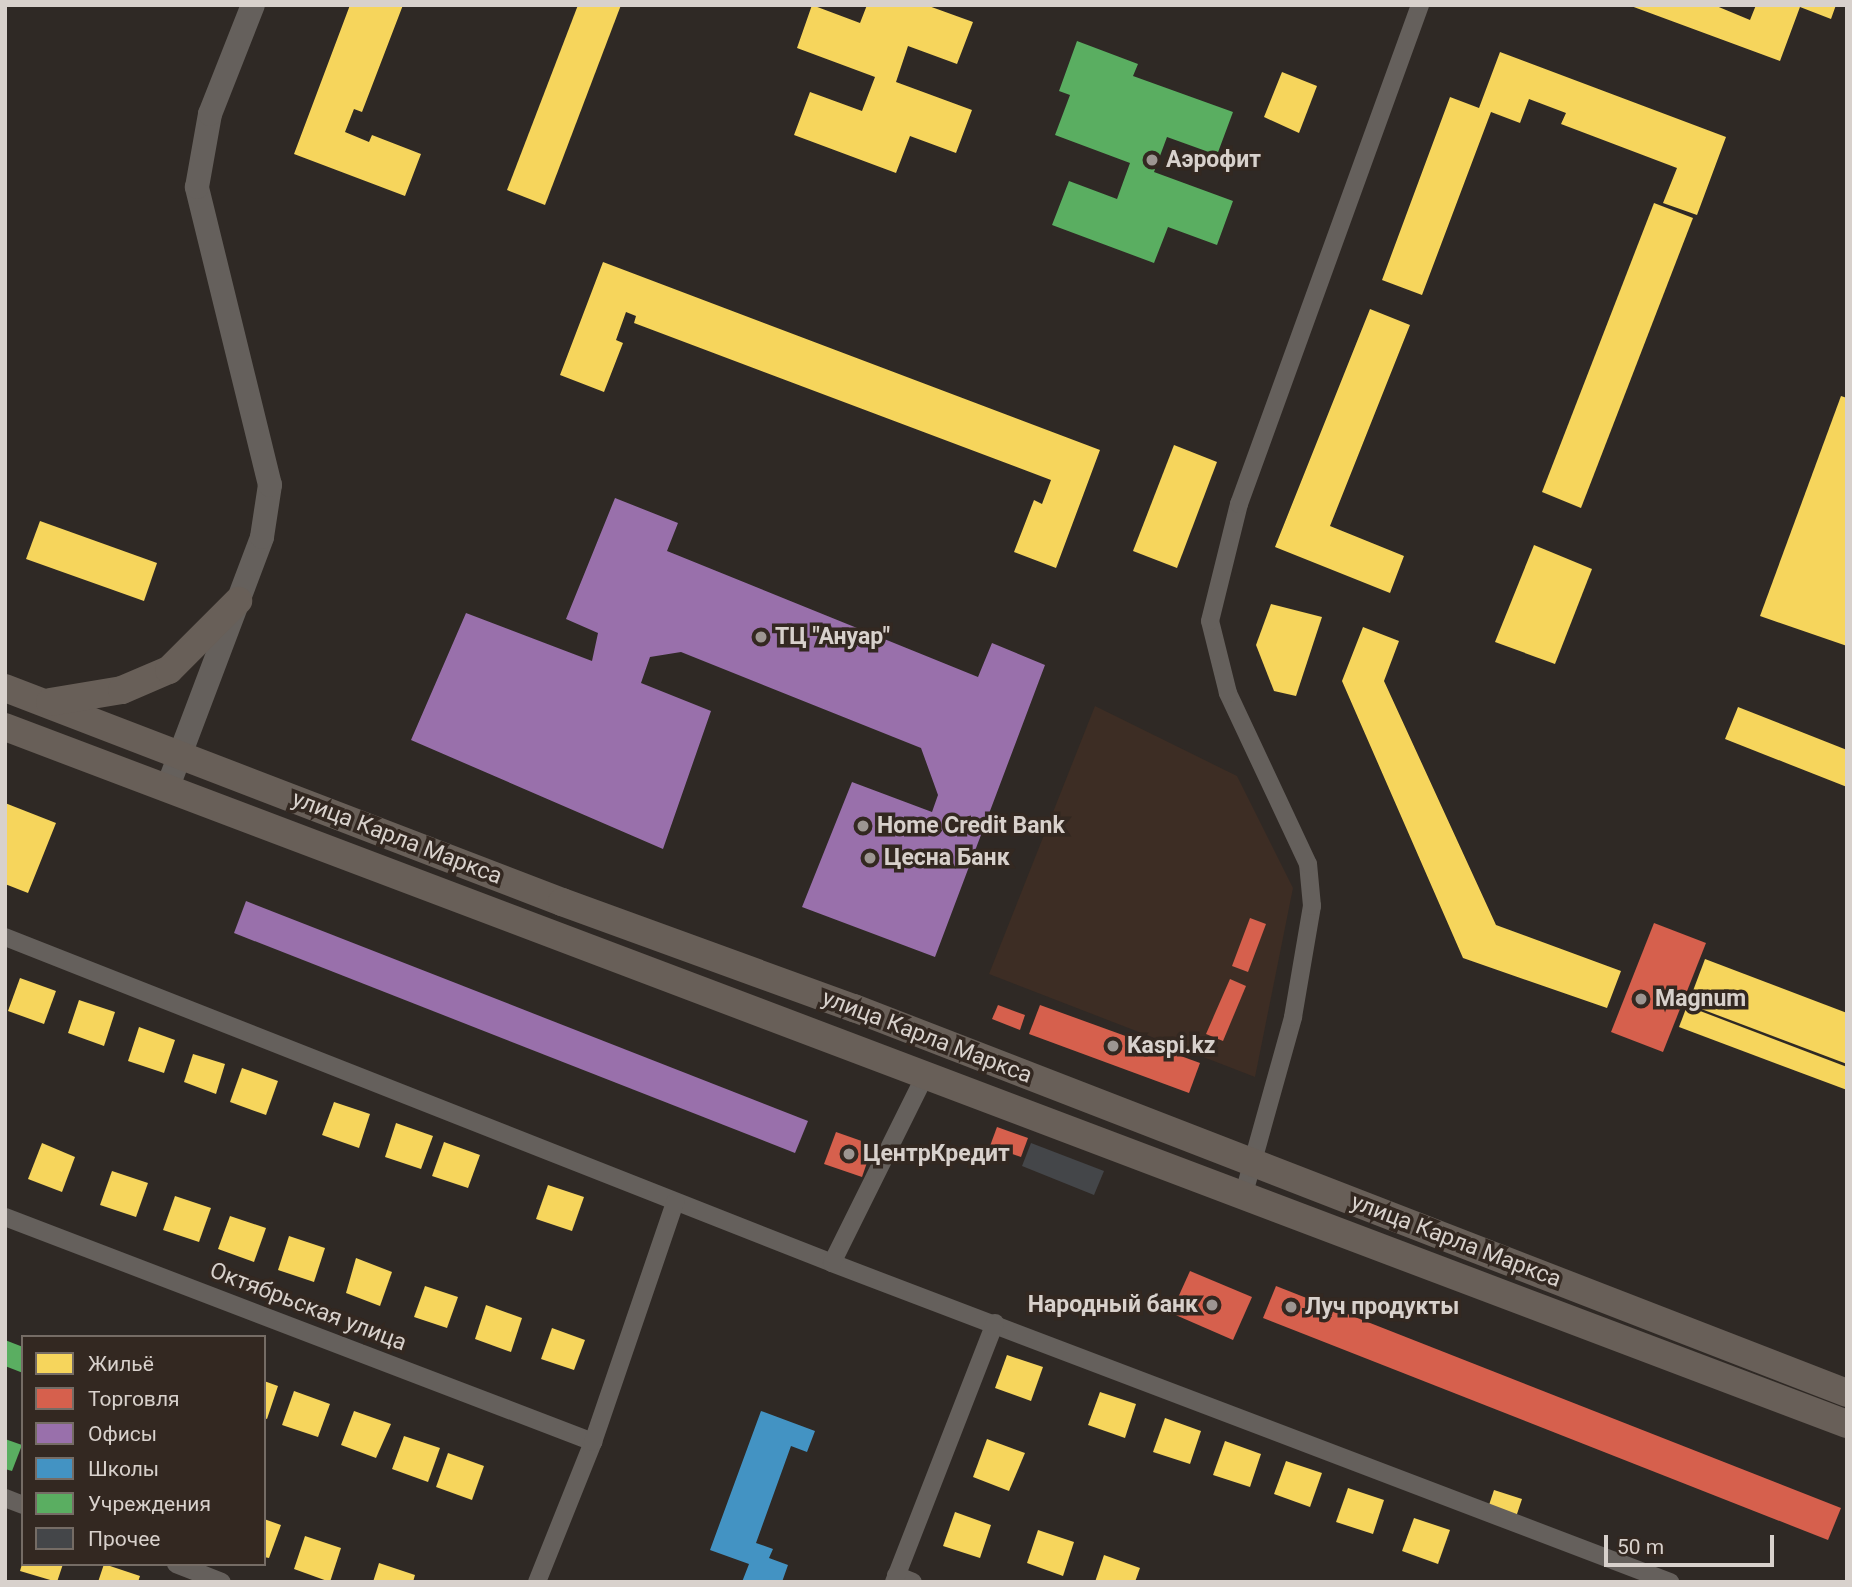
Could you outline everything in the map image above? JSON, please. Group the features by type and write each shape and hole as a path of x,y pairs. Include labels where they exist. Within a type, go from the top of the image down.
{"main road":[{"path":"44,703 122,690 169,670 238,601"},
{"name":"улица Карла Маркса","path":"5,688 1252,1162 1847,1393"},
{"name":"улица Карла Маркса","path":"5,727 1244,1193 1847,1424"}],"street":[{"path":"167,789 262,537 270,485 197,187 210,114 253,5"},
{"path":"1244,1193 1293,1017 1312,906 1308,864 1228,693 1210,621 1239,505 1420,5"},
{"path":"5,937 674,1202 995,1323 1633,1576 1670,1582"},
{"path":"832,1263 926,1074"},
{"path":"537,1582 593,1442 674,1202"},
{"name":"Октябрьская улица","path":"5,1217 593,1442"},
{"path":"901,1580 995,1323"},
{"path":"181,1566 222,1582"}],"shaded area":[{"path":"1095,706 1237,776 1293,888 1255,1077 989,974"}],"building: Жильё":[{"path":"350,5 403,5 362,112 354,109 345,132 369,142 372,135 421,154 405,196 294,154"},
{"path":"578,5 621,5 545,205 507,190"},
{"path":"812,5 860,23 867,5 926,5 973,22 957,64 908,46 896,82 972,110 956,153 910,136 896,173 794,135 810,92 862,111 875,77 797,48"},
{"path":"1714,5 1750,20 1756,5 1836,5 1831,19 1800,7 1780,61 1631,6"},
{"path":"1500,52 1726,137 1697,215 1663,203 1677,168 1561,124 1566,113 1529,99 1520,123 1491,112 1422,295 1382,280 1450,97 1479,108"},
{"path":"1282,72 1317,86 1299,133 1264,117"},
{"path":"1654,203 1693,218 1581,508 1542,492"},
{"path":"603,262 1100,450 1056,568 1014,552 1034,500 1042,504 1051,480 634,323 636,316 626,312 616,340 623,343 604,392 560,375"},
{"path":"1370,309 1410,325 1330,526 1404,556 1390,593 1275,547"},
{"path":"1841,396 1847,398 1847,646 1760,616"},
{"path":"1174,445 1217,462 1177,568 1133,551"},
{"path":"40,521 157,563 144,601 26,559"},
{"path":"1534,545 1592,569 1555,664 1495,642"},
{"path":"1271,604 1322,617 1296,696 1274,691 1256,645"},
{"path":"1363,627 1399,641 1384,681 1496,925 1621,971 1607,1008 1463,958 1342,681"},
{"path":"1738,707 1847,750 1847,787 1725,739"},
{"path":"5,803 56,823 28,893 5,884"},
{"path":"1705,959 1847,1013 1847,1064 1688,1004"},
{"path":"20,978 56,991 44,1024 8,1011"},
{"path":"79,1000 115,1012 104,1046 68,1033"},
{"path":"1687,1006 1847,1067 1847,1090 1679,1027"},
{"path":"139,1027 175,1040 164,1073 128,1061"},
{"path":"193,1054 225,1064 216,1094 184,1082"},
{"path":"242,1068 278,1081 266,1115 230,1102"},
{"path":"334,1102 370,1114 359,1148 322,1135"},
{"path":"396,1123 433,1136 421,1169 385,1157"},
{"path":"444,1142 480,1155 468,1188 432,1176"},
{"path":"42,1143 75,1157 62,1192 28,1179"},
{"path":"112,1171 148,1183 136,1217 100,1205"},
{"path":"548,1185 584,1197 572,1231 536,1219"},
{"path":"175,1196 211,1208 199,1242 163,1230"},
{"path":"230,1216 266,1228 254,1262 218,1249"},
{"path":"289,1236 325,1248 314,1282 278,1270"},
{"path":"356,1258 392,1272 380,1306 346,1293"},
{"path":"425,1286 458,1297 447,1328 414,1317"},
{"path":"486,1305 522,1318 511,1352 475,1339"},
{"path":"552,1328 585,1340 574,1370 541,1359"},
{"path":"1007,1355 1043,1367 1031,1401 995,1388"},
{"path":"266,1382 278,1386 266,1419"},
{"path":"294,1391 330,1404 318,1437 282,1425"},
{"path":"1100,1392 1136,1404 1125,1438 1088,1425"},
{"path":"354,1411 391,1424 376,1458 341,1445"},
{"path":"1165,1418 1201,1431 1190,1464 1153,1452"},
{"path":"404,1436 440,1448 428,1482 392,1469"},
{"path":"987,1439 1025,1453 1009,1491 973,1477"},
{"path":"1225,1441 1261,1454 1250,1487 1213,1475"},
{"path":"448,1453 484,1466 472,1500 436,1487"},
{"path":"1286,1461 1322,1473 1310,1507 1274,1494"},
{"path":"1348,1488 1384,1500 1373,1534 1336,1522"},
{"path":"1494,1490 1522,1499 1516,1517 1488,1508"},
{"path":"955,1512 991,1525 980,1558 943,1546"},
{"path":"1414,1518 1450,1530 1438,1564 1402,1551"},
{"path":"266,1520 281,1525 269,1558 266,1557"},
{"path":"1038,1530 1074,1542 1063,1576 1027,1563"},
{"path":"305,1536 341,1548 330,1582 294,1569"},
{"path":"1104,1555 1140,1568 1135,1582 1095,1582"},
{"path":"379,1563 415,1575 413,1582 373,1582"},
{"path":"21,1566 62,1566 57,1582 20,1571"},
{"path":"103,1566 140,1576 138,1582 98,1582"}],"building: Торговля":[{"path":"1250,918 1266,924 1248,972 1232,966"},
{"path":"1654,923 1706,943 1663,1052 1611,1032"},
{"path":"1230,979 1246,986 1223,1041 1206,1034"},
{"path":"998,1005 1025,1015 1020,1030 992,1019"},
{"path":"1040,1005 1200,1063 1189,1093 1029,1034"},
{"path":"997,1127 1028,1138 1021,1157 990,1146"},
{"name":"ЦентрКредит","path":"836,1132 873,1145 862,1177 824,1164"},
{"name":"Народный банк","path":"1190,1271 1252,1297 1233,1340 1171,1313"},
{"path":"1276,1286 1841,1508 1828,1540 1263,1318"}],"building: Офисы":[{"path":"615,498 678,523 667,551 978,677 992,643 1045,665 935,957 802,907 852,782 932,812 938,795 921,748 681,652 650,657 641,683 711,711 663,849 411,740 466,613 592,661 598,633 566,619"},
{"path":"246,901 808,1121 795,1153 234,933"}],"building: Школы":[{"path":"761,1411 815,1431 807,1452 791,1446 756,1543 773,1549 769,1558 788,1565 782,1582 742,1582 749,1564 710,1550"}],"building: Учреждения":[{"path":"1077,41 1138,64 1133,76 1233,112 1217,155 1167,137 1154,172 1233,201 1217,245 1168,227 1154,263 1052,225 1069,181 1117,199 1130,163 1055,135 1070,95 1059,91"},
{"path":"5,1340 21,1346 21,1372 5,1366"},
{"path":"5,1439 21,1445 21,1448 12,1471 5,1469"}],"building: Прочее":[{"path":"1031,1143 1104,1171 1094,1195 1022,1166"}],"place":[{"name":"Аэрофит","path":"1152,160"},
{"name":"ТЦ \"Ануар\"","path":"761,637"},
{"name":"Home Credit Bank","path":"863,826"},
{"name":"Цесна Банк","path":"870,858"},
{"name":"Magnum","path":"1641,999"},
{"name":"Kaspi.kz","path":"1113,1046"},
{"name":"ЦентрКредит","path":"849,1154"},
{"name":"Народный банк","path":"1212,1305"},
{"name":"Луч продукты","path":"1291,1307"}]}
